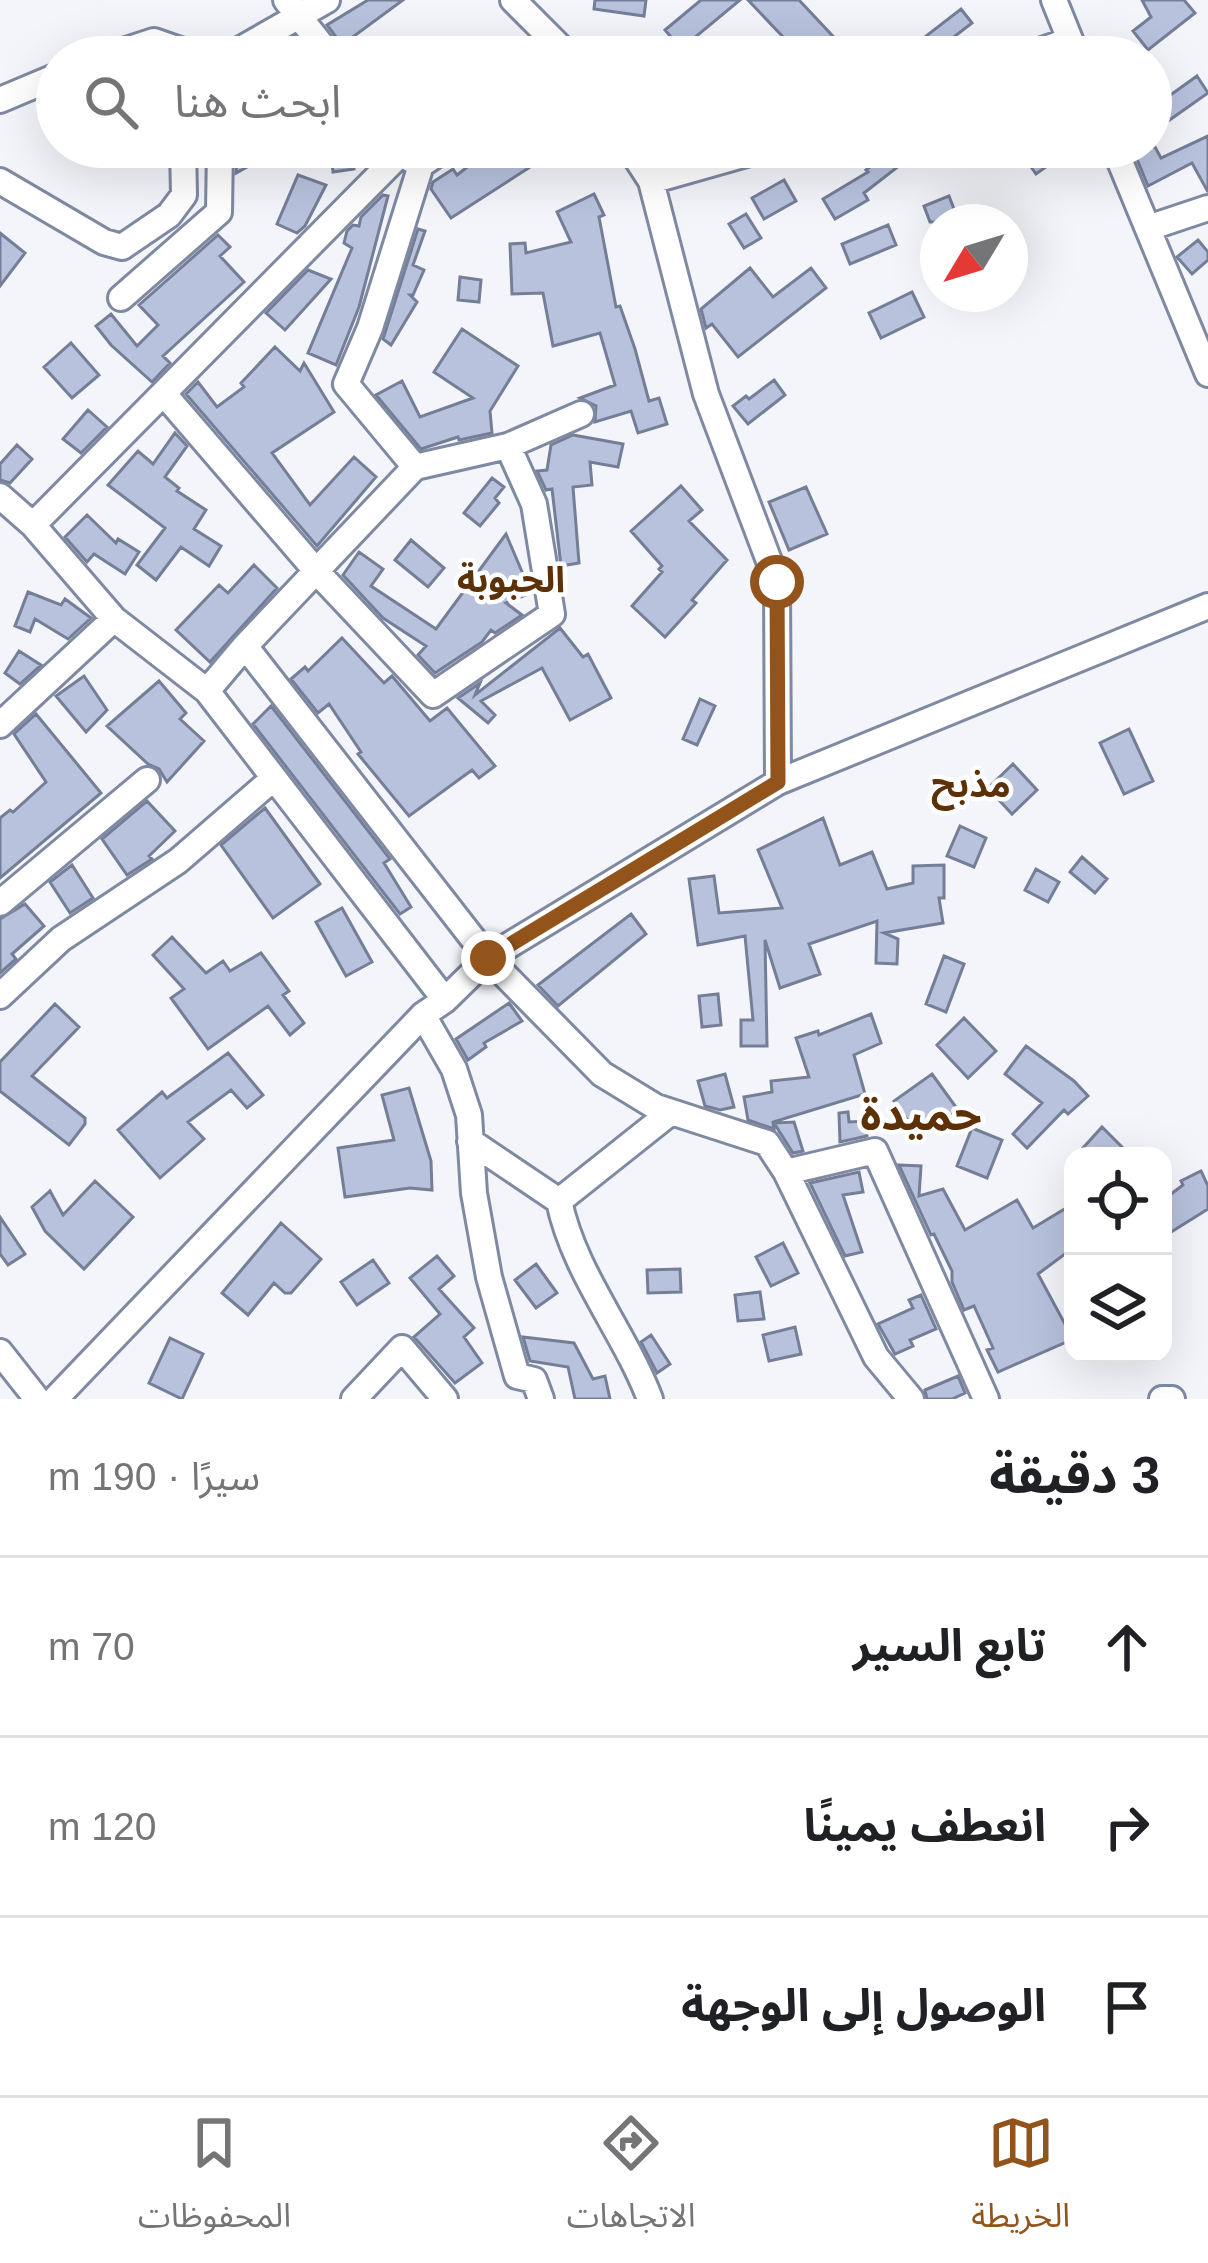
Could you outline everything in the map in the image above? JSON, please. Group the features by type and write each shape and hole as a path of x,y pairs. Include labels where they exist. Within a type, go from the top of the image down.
{"street":[{"path":"256,36 294,8 327,0"},
{"path":"513,0 549,36"},
{"path":"1054,0 1069,36"},
{"path":"294,8 315,36"},
{"path":"0,100 36,85"},
{"path":"0,181 104,242 122,247 169,215 184,195 183,168"},
{"path":"121,298 219,212 220,168"},
{"path":"33,525 392,168"},
{"path":"402,168 370,328 346,384 415,467"},
{"path":"643,168 651,181 706,394 777,582 778,782"},
{"path":"651,181 697,168"},
{"path":"1123,168 1208,374"},
{"path":"1148,228 1208,208"},
{"path":"164,394 318,574 433,695 551,614 534,504 508,446"},
{"path":"207,691 415,467 508,446 581,414"},
{"path":"0,496 33,525 114,619 207,691 445,1000"},
{"path":"55,1399 423,1016 488,958 778,782 1208,606"},
{"path":"0,725 114,619"},
{"path":"245,646 488,958 602,1073 670,1112 767,1143 786,1172 876,1357 911,1399"},
{"path":"0,996 61,939 178,861 274,778"},
{"path":"0,903 147,780"},
{"path":"423,1016 454,1069 469,1115 474,1193 489,1277 518,1376 534,1380 541,1399"},
{"path":"559,1201 670,1112"},
{"path":"470,1141 559,1201 584,1272 650,1399"},
{"path":"786,1172 875,1151 986,1399"},
{"path":"354,1399 402,1348 445,1399"},
{"path":"0,1352 38,1399"},
{"path":"1162,1399 1172,1399"}],"building":[{"path":"368,0 403,0 354,36 335,36 327,25"},
{"path":"595,0 646,0 644,16 594,9"},
{"path":"701,0 740,0 697,36 670,36 665,30"},
{"path":"748,0 799,0 833,36 782,36"},
{"path":"1142,0 1184,0 1195,13 1166,36 1137,36 1133,31 1151,17"},
{"path":"961,9 972,23 955,36 926,36"},
{"path":"1197,76 1208,93 1172,118 1172,94"},
{"path":"1208,136 1208,192 1192,163 1148,186 1141,168 1172,168 1172,153"},
{"path":"466,168 528,168 451,218 431,189 433,182 453,169 457,175"},
{"path":"896,168 864,193 868,200 835,219 823,199 866,170"},
{"path":"298,175 326,185 297,233 277,224"},
{"path":"784,180 796,201 764,219 752,198"},
{"path":"594,194 604,215 599,217 616,307 620,306 649,401 659,398 667,424 638,433 631,411 595,422 596,406 580,398 615,385 600,333 553,346 543,293 512,294 510,244 525,243 526,253 571,242 557,212"},
{"path":"383,195 388,196 359,307 336,365 308,353 352,248 344,243 347,231 359,226 361,217"},
{"path":"949,196 952,204 929,204"},
{"path":"746,214 761,238 744,248 729,224"},
{"path":"888,225 896,245 850,264 842,244"},
{"path":"418,229 425,231 413,265 424,270 410,295 417,302 391,345 383,339"},
{"path":"0,233 25,253 0,286"},
{"path":"218,235 230,247 220,256 244,282 163,356 170,363 152,382 96,326 111,314 137,346 158,325 139,305"},
{"path":"1198,240 1208,260 1192,274 1177,257"},
{"path":"750,268 773,297 811,268 826,288 738,357 712,324 706,328 701,309"},
{"path":"308,270 331,279 285,330 266,313"},
{"path":"460,277 481,280 479,302 458,300"},
{"path":"912,292 924,317 881,338 869,313"},
{"path":"462,329 518,366 490,411 492,433 421,449 376,395 402,381 420,417 473,398 434,372"},
{"path":"71,343 99,375 72,398 44,367"},
{"path":"275,347 300,371 304,363 334,412 272,453 310,505 354,457 376,477 317,546 186,394 198,382 217,407 244,387 241,383"},
{"path":"774,380 785,395 748,424 733,406"},
{"path":"88,410 107,427 81,453 63,439"},
{"path":"175,433 187,446 165,477 206,510 194,529 221,546 209,566 181,547 156,580 137,565 165,528 108,485 138,451 153,464"},
{"path":"573,435 623,444 618,467 590,462 592,485 573,487 579,563 561,566 552,489 546,490 537,471 547,470 551,445"},
{"path":"17,445 32,459 10,483 0,480 0,464"},
{"path":"492,478 504,487 495,498 499,503 480,526 464,513"},
{"path":"681,486 702,510 689,521 727,560 665,637 632,606 662,566 631,531"},
{"path":"806,487 827,534 789,550 769,502"},
{"path":"87,515 116,543 118,539 139,552 125,574 94,554 87,562 65,537"},
{"path":"506,534 531,593 506,603 522,615 495,633 491,630 482,642 435,673 418,655 426,646 383,618 343,575 359,552 383,569 371,586 436,629"},
{"path":"411,540 444,568 428,587 395,560"},
{"path":"254,565 277,588 210,662 176,630 219,585 228,593"},
{"path":"28,592 61,605 65,599 91,618 68,639 35,619 30,632 15,626"},
{"path":"560,628 583,657 588,654 611,698 570,720 542,668 481,701 495,715 488,723 458,698 480,683 475,695"},
{"path":"342,638 384,683 392,676 430,721 447,708 495,766 479,778 472,770 409,816 358,754 329,704 318,713 291,679 305,667 308,671"},
{"path":"19,651 41,665 20,684 5,673"},
{"path":"84,676 107,710 86,732 56,696"},
{"path":"159,681 186,713 180,719 204,741 167,782 159,769 107,726"},
{"path":"700,699 715,706 697,745 683,739"},
{"path":"271,706 390,859 384,863 411,907 400,914 253,724"},
{"path":"36,714 101,793 0,878 0,818 46,782 14,734"},
{"path":"1129,729 1153,781 1124,794 1100,743"},
{"path":"1013,764 1037,790 1012,814 988,788"},
{"path":"147,801 175,831 149,856 152,859 127,875 102,839"},
{"path":"265,808 320,884 273,918 221,845"},
{"path":"823,818 840,865 872,852 887,889 913,883 913,866 944,865 944,898 939,898 943,923 884,933 898,939 897,964 876,963 877,921 809,944 820,974 780,988 765,940 767,1046 741,1046 741,1020 753,1020 745,936 698,945 689,879 714,876 719,913 782,908 758,850"},
{"path":"960,826 986,838 974,867 947,856"},
{"path":"1082,857 1107,879 1095,893 1070,872"},
{"path":"72,865 93,898 70,913 50,882"},
{"path":"1036,869 1059,882 1048,902 1025,890"},
{"path":"25,904 44,926 12,954 16,959 0,973 0,919"},
{"path":"342,908 372,962 346,976 316,922"},
{"path":"631,914 646,934 558,1006 538,985"},
{"path":"172,937 206,973 223,961 230,971 261,953 289,991 283,995 304,1023 290,1035 268,1006 208,1049 171,998 184,989 153,955"},
{"path":"944,956 964,964 946,1012 926,1004"},
{"path":"718,994 721,1025 702,1027 699,996"},
{"path":"509,1003 522,1021 484,1043 486,1047 468,1060 456,1039"},
{"path":"55,1004 79,1027 32,1076 85,1118 69,1145 0,1091 0,1062"},
{"path":"871,1014 881,1043 854,1055 865,1094 773,1122 774,1129 748,1120 744,1097 772,1092 771,1081 809,1077 796,1038 818,1031 819,1035"},
{"path":"964,1018 996,1051 968,1078 937,1045"},
{"path":"1026,1046 1088,1096 1068,1114 1064,1110 1027,1148 1013,1134 1042,1103 1005,1074"},
{"path":"228,1053 263,1095 247,1108 231,1090 188,1122 204,1139 160,1178 118,1130 162,1092 167,1098"},
{"path":"725,1074 734,1107 705,1106 698,1081"},
{"path":"932,1074 958,1110 920,1138 894,1101"},
{"path":"409,1088 431,1161 432,1190 410,1188 345,1197 338,1148 394,1140 382,1095"},
{"path":"848,1112 849,1122 867,1121 867,1136 840,1142 839,1113"},
{"path":"794,1122 803,1151 793,1153 774,1123"},
{"path":"1102,1127 1122,1147 1084,1147"},
{"path":"972,1128 1002,1140 987,1178 957,1166"},
{"path":"899,1165 921,1166 919,1196 943,1189 965,1230 1017,1200 1033,1228 1064,1209 1064,1255 1038,1274 1064,1322 1064,1343 998,1372 974,1306 964,1310 952,1271"},
{"path":"1201,1171 1208,1186 1208,1209 1172,1231 1172,1193 1183,1185 1181,1181"},
{"path":"859,1172 863,1192 843,1195 862,1252 845,1256 810,1183"},
{"path":"95,1181 133,1217 84,1269 45,1231 32,1207 50,1191 63,1215"},
{"path":"0,1217 25,1254 8,1265 0,1254"},
{"path":"281,1223 321,1259 291,1293 274,1283 248,1315 222,1293"},
{"path":"783,1243 798,1273 771,1286 756,1257"},
{"path":"437,1256 454,1276 439,1289 474,1328 464,1337 482,1363 455,1383 414,1337 440,1314 410,1278"},
{"path":"373,1260 389,1283 357,1305 341,1282"},
{"path":"536,1264 557,1293 536,1308 515,1280"},
{"path":"680,1269 681,1292 648,1293 647,1270"},
{"path":"760,1292 764,1319 738,1321 735,1295"},
{"path":"921,1295 936,1329 910,1340 913,1346 895,1354 878,1324 913,1308 909,1300"},
{"path":"795,1327 801,1354 769,1361 763,1335"},
{"path":"651,1335 670,1364 657,1373 641,1342"},
{"path":"523,1337 574,1343 593,1379 605,1376 610,1399 575,1399 568,1367 530,1361"},
{"path":"170,1338 203,1354 182,1399 149,1383"},
{"path":"958,1376 965,1393 952,1399 927,1399 925,1390"}],"district":[{"name":"الحبوبة","path":"511,579"},
{"name":"مذبح","path":"971,784"},
{"name":"حميدة","path":"921,1114"}],"route":[{"path":"488,958 778,782 777,582"}]}
